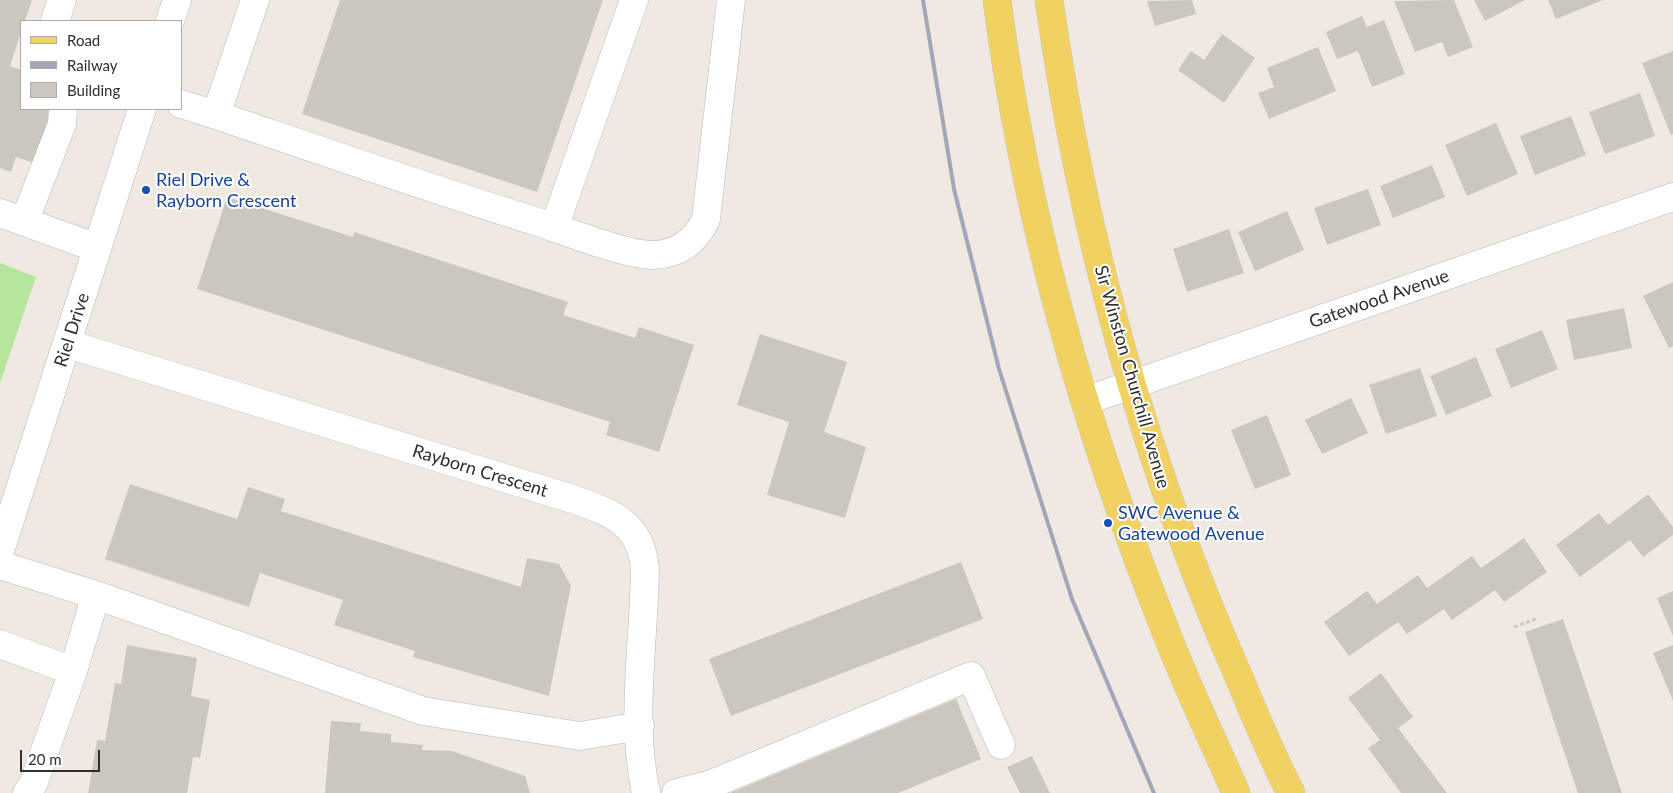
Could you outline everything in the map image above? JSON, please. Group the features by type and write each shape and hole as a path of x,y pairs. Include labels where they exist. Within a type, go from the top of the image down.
{"main road":[{"path":"997,0 1005,60 1027,177 1061,321 1085,401 1123,518 1166,634 1236,793"},
{"name":"Sir Winston Churchill Avenue","path":"1049,0 1069,123 1088,219 1132,384 1168,500 1215,624 1291,793"}],"street":[{"path":"55,20 62,0"},
{"path":"170,20 177,0"},
{"path":"216,115 255,0"},
{"path":"554,228 634,0"},
{"path":"182,104 554,228 634,252 654,255 683,248 699,234 706,219 731,0"},
{"path":"63,110 62,124 12,218 97,248"},
{"name":"Riel Drive","path":"0,552 142,110"},
{"name":"Gatewood Avenue","path":"1085,401 1673,197"},
{"name":"Rayborn Crescent","path":"68,344 576,500 613,515 636,537 643,553 644,594 638,691 643,777 646,793"},
{"path":"0,565 96,595 423,710 580,736 640,726"},
{"path":"27,793 34,782 73,671 96,595"},
{"path":"0,644 73,671"},
{"path":"676,793 712,784 971,676 1001,745"}],"path":[{"path":"1514,626 1536,619"}],"green space":[{"path":"0,263 36,277 0,383"}],"building":[{"path":"0,0 32,0 25,20 20,20 20,35 10,66 20,70 20,110 55,110 37,164 16,157 11,172 0,168"},
{"path":"340,0 603,0 537,192 302,114"},
{"path":"1192,0 1196,14 1155,26 1147,1"},
{"path":"1454,0 1473,47 1448,57 1442,42 1415,52 1394,1"},
{"path":"1474,0 1525,0 1485,21"},
{"path":"1548,0 1603,0 1556,19"},
{"path":"1362,16 1367,27 1384,20 1405,74 1372,87 1358,51 1337,59 1326,32"},
{"path":"1222,34 1255,58 1224,103 1178,70 1191,51 1204,60"},
{"path":"1318,47 1336,91 1269,119 1258,93 1274,87 1267,68"},
{"path":"1673,51 1673,134 1671,135 1642,63"},
{"path":"1640,93 1655,136 1605,154 1589,112"},
{"path":"1571,116 1586,155 1535,175 1520,136"},
{"path":"1496,123 1518,174 1467,196 1445,145"},
{"path":"1432,165 1445,197 1393,218 1380,186"},
{"path":"1368,189 1381,225 1327,245 1314,208"},
{"path":"227,197 353,237 354,232 568,302 563,315 635,338 639,327 694,345 659,452 606,435 610,422 197,289"},
{"path":"1287,211 1304,250 1255,271 1238,232"},
{"path":"1229,229 1244,273 1187,292 1173,249"},
{"path":"1673,282 1673,346 1669,348 1643,296"},
{"path":"1624,308 1632,348 1574,360 1566,320"},
{"path":"1542,330 1558,369 1511,388 1495,349"},
{"path":"760,334 847,362 824,432 866,447 845,518 767,495 789,422 737,405"},
{"path":"1476,357 1492,396 1446,415 1430,376"},
{"path":"1420,368 1437,416 1386,434 1369,385"},
{"path":"1351,398 1368,433 1322,454 1305,420"},
{"path":"1267,415 1291,475 1255,489 1231,430"},
{"path":"130,484 237,519 248,487 285,499 281,511 521,587 527,558 559,564 571,586 549,696 413,657 415,651 334,625 343,600 260,573 249,607 105,559"},
{"path":"1648,494 1673,527 1673,535 1643,557 1630,540 1580,577 1556,545 1599,513 1608,525"},
{"path":"1524,538 1547,572 1504,602 1495,590 1452,620 1444,609 1407,634 1398,622 1349,656 1324,622 1367,591 1377,604 1418,575 1427,588 1472,556 1481,568"},
{"path":"961,562 983,619 731,716 709,659"},
{"path":"1673,591 1673,636 1657,598"},
{"path":"1563,619 1622,793 1578,793 1525,632"},
{"path":"127,645 197,658 191,696 210,700 200,758 193,757 187,793 88,793 97,740 105,741 115,683 121,684"},
{"path":"1673,645 1673,701 1653,653"},
{"path":"1381,673 1413,717 1398,728 1447,793 1401,793 1368,748 1380,740 1348,698"},
{"path":"956,699 981,759 898,793 730,793"},
{"path":"331,721 361,723 360,731 391,734 391,742 423,745 422,750 452,751 525,776 530,793 325,793"},
{"path":"1032,756 1050,793 1020,793 1007,767"}],"railway":[{"path":"923,0 954,189 999,369 1072,599 1154,793"}],"place":[{"name":"Riel Drive & Rayborn Crescent","path":"146,190"},
{"name":"SWC Avenue & Gatewood Avenue","path":"1108,523"}]}
